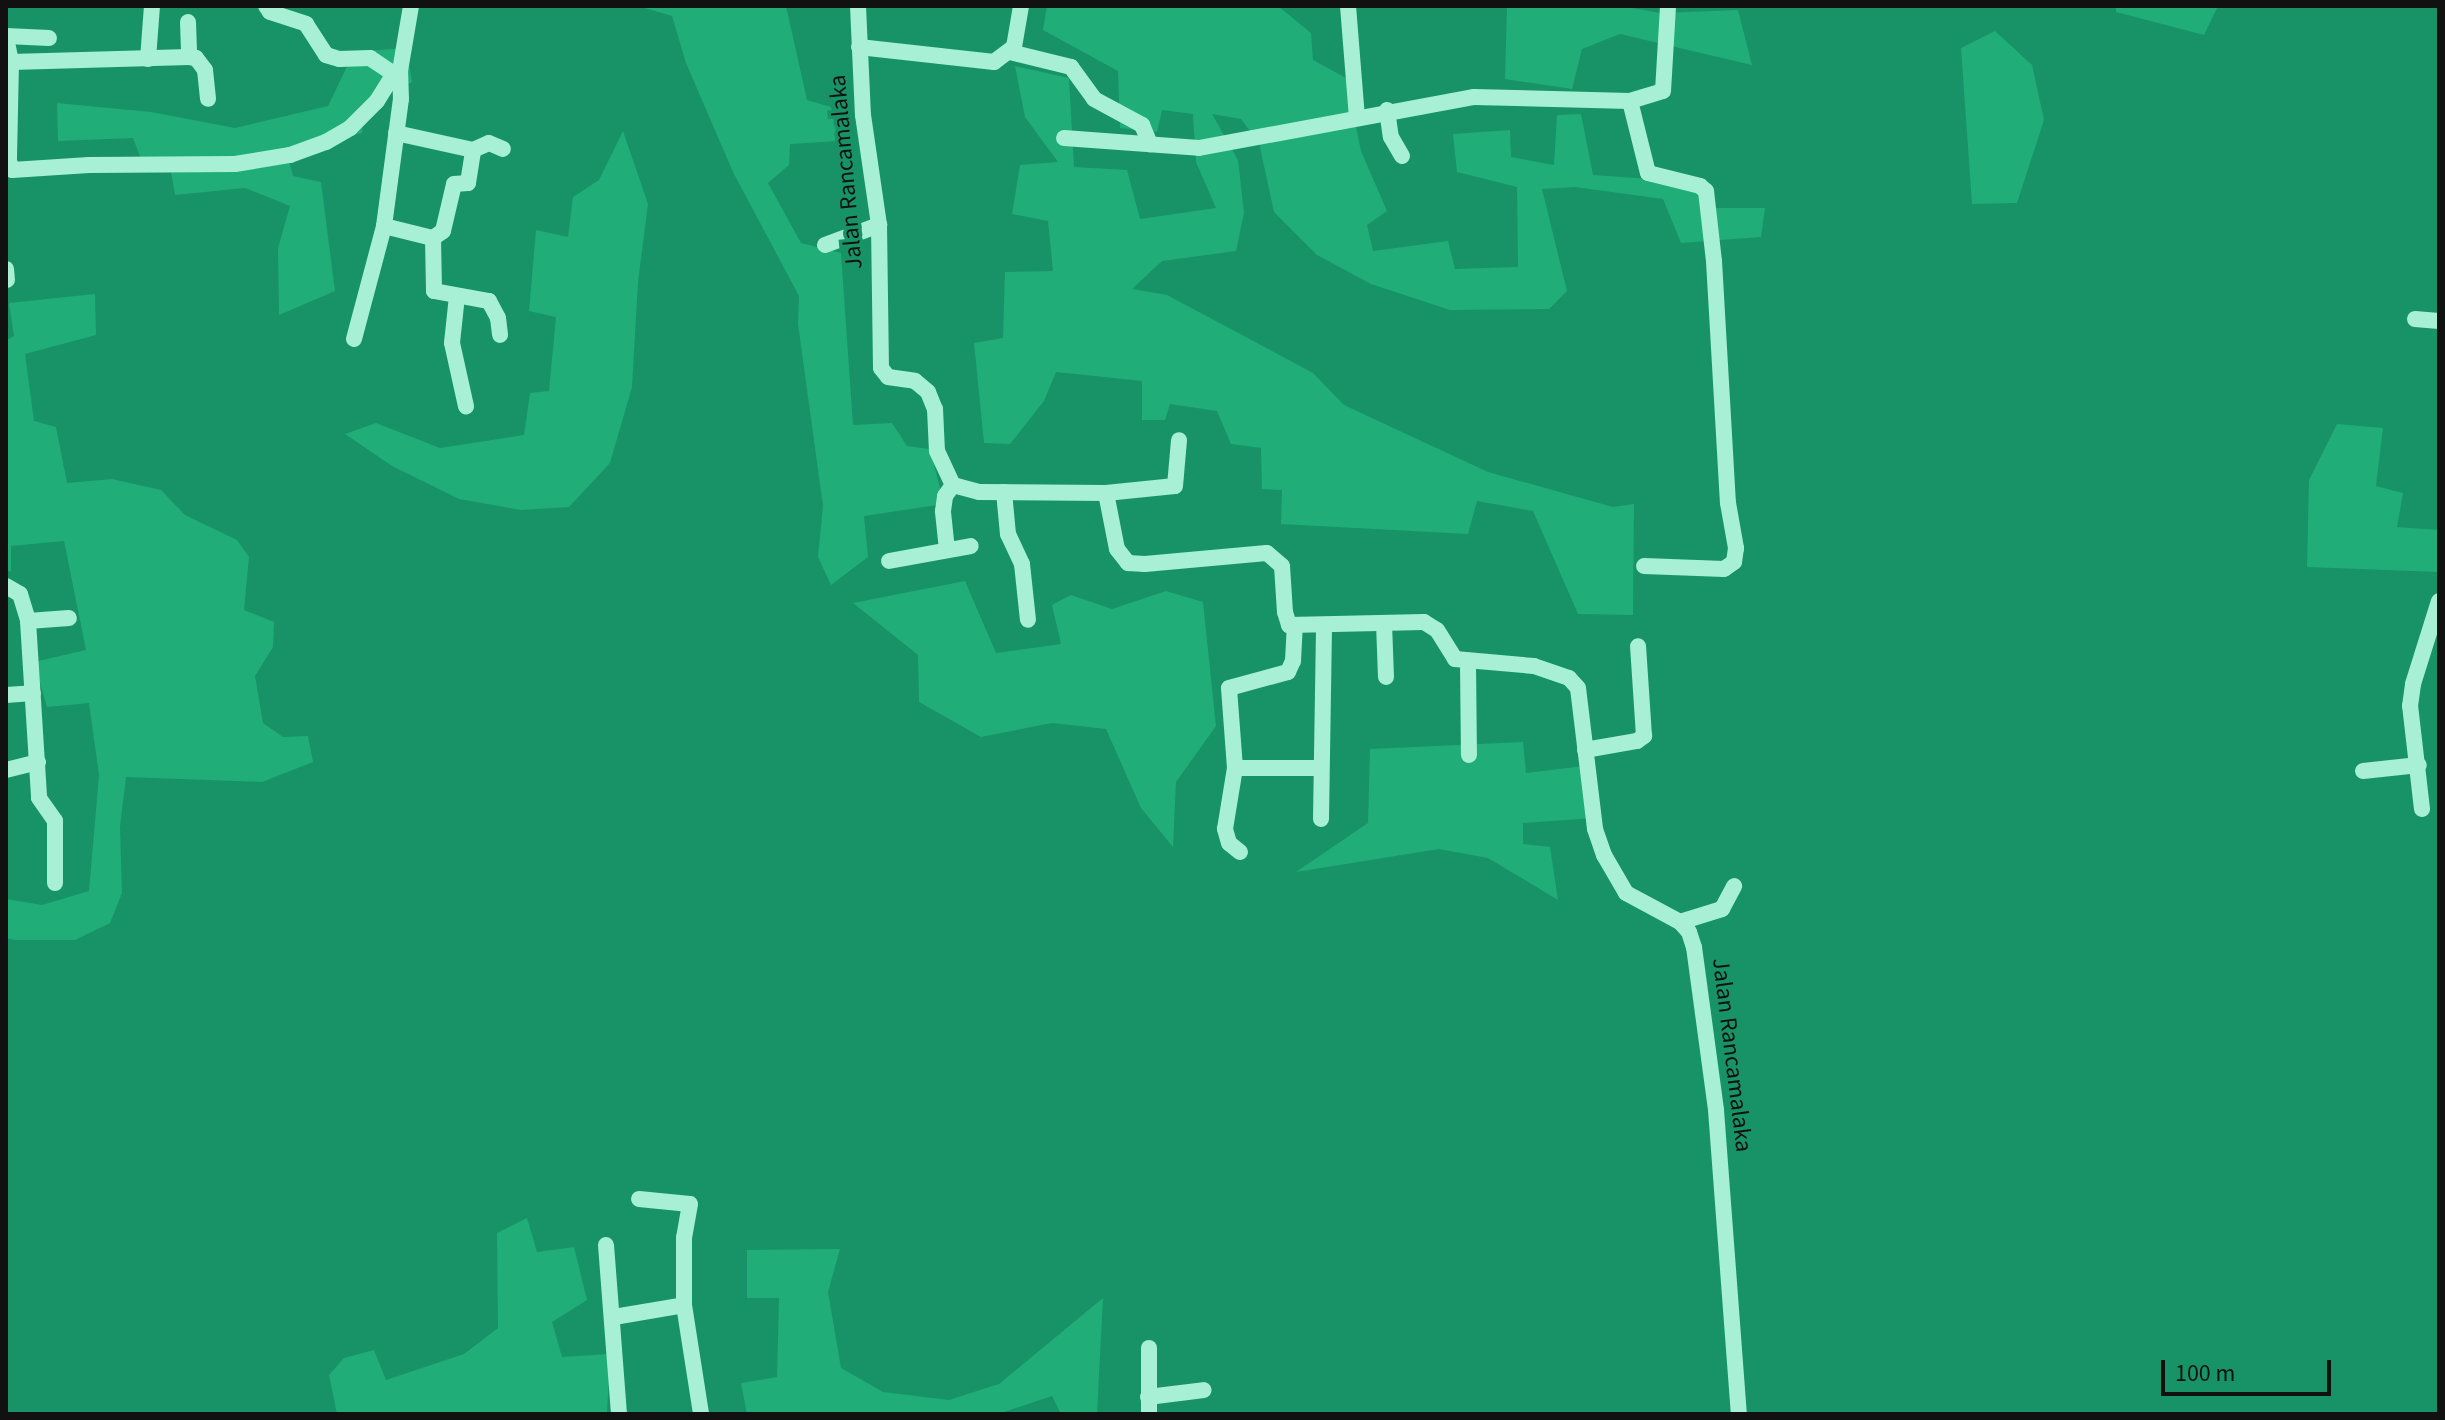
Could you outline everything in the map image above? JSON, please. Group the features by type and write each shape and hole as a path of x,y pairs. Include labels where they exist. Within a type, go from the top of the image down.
{"street":[{"path":"148,59 152,6"},
{"path":"266,6 270,12 306,24 326,55 339,59 370,58 397,72"},
{"path":"354,339 384,226 396,133 397,72 411,6"},
{"name":"Jalan Rancamalaka","path":"858,6 863,115 879,225 881,368 888,377 915,381 928,392 935,409 941,464 953,485"},
{"path":"859,47 994,62 1010,52 1021,6"},
{"path":"1348,6 1357,118"},
{"path":"1064,138 1199,148 1387,110 1474,97 1630,101 1663,91 1668,6"},
{"path":"188,22 189,57"},
{"path":"49,38 6,37 11,62 9,174 89,165 235,164 290,155 339,137 377,101 397,72"},
{"path":"1010,52 1071,67 1094,99 1142,125 1150,144"},
{"path":"11,62 196,58 205,70 208,99"},
{"path":"1630,101 1648,173 1700,186 1706,191 1714,261 1728,503 1736,548 1734,562 1724,569 1644,566"},
{"path":"1387,110 1391,137 1402,156"},
{"path":"396,133 473,150 489,143 503,149"},
{"path":"384,226 433,238 443,231 454,184 468,183 473,150"},
{"path":"825,245 879,225"},
{"path":"433,238 434,291 489,301 498,318 500,335"},
{"path":"457,296 452,343 466,406"},
{"path":"2415,319 2439,321"},
{"path":"947,550 943,511 945,496 953,485 970,491 1106,493 1175,486 1179,440"},
{"path":"1004,492 1008,534 1022,564 1028,620"},
{"path":"1106,493 1117,549 1128,563 1274,555 1283,569 1286,619 1295,627 1417,621 1430,625 1455,659 1468,663 1524,665 1569,678 1579,693 1595,829 1612,872 1632,898 1680,922 1722,909 1734,886"},
{"path":"889,561 971,546"},
{"path":"6,586 20,594 28,621 40,803 55,821 55,883"},
{"path":"2422,809 2410,706 2413,684 2439,601"},
{"path":"28,621 69,618"},
{"path":"1384,623 1386,677"},
{"path":"1321,819 1324,626"},
{"path":"1240,852 1229,843 1225,829 1235,768 1229,688 1288,672 1292,667 1295,627"},
{"path":"1585,750 1637,741 1644,736 1638,646"},
{"path":"1468,663 1469,755"},
{"path":"6,695 33,693"},
{"path":"6,770 38,762"},
{"path":"2363,771 2419,765"},
{"path":"1235,768 1321,768"},
{"name":"Jalan Rancamalaka","path":"1680,922 1694,947 1716,1110 1739,1414"},
{"path":"639,1199 690,1204 684,1238 684,1305 701,1414"},
{"path":"606,1245 614,1317 619,1414"},
{"path":"614,1317 684,1305"},
{"path":"1149,1348 1149,1406 1204,1390"}],"green space":[{"path":"638,6 786,6 807,100 831,107 838,141 790,144 789,165 768,183 801,243 841,253 853,425 892,423 907,446 930,449 944,504 864,516 868,557 831,585 818,557 823,506 798,324 799,296 733,172 686,63 672,16"},
{"path":"1047,6 1278,6 1311,33 1313,60 1346,78 1361,151 1387,211 1367,225 1373,251 1448,241 1455,269 1518,267 1517,187 1457,172 1453,134 1510,130 1511,157 1554,165 1557,115 1581,114 1593,175 1693,182 1710,208 1765,208 1761,237 1681,243 1663,199 1575,187 1542,189 1567,291 1549,309 1450,310 1371,284 1317,255 1274,212 1259,143 1241,119 1212,114 1238,160 1244,213 1236,251 1162,261 1132,289 1167,295 1313,373 1344,405 1488,472 1613,507 1634,504 1633,615 1578,614 1533,511 1477,501 1468,534 1281,524 1282,490 1262,489 1261,448 1231,444 1217,411 1170,404 1165,420 1142,420 1142,381 1056,372 1044,401 1010,444 984,443 974,343 1003,338 1005,272 1053,271 1048,221 1012,214 1020,165 1058,162 1025,117 1015,66 1069,78 1074,167 1127,170 1140,219 1216,208 1196,162 1193,114 1162,110 1157,132 1120,128 1118,71 1043,30"},
{"path":"1507,6 1620,6 1661,13 1738,10 1752,65 1620,34 1582,49 1572,89 1505,79"},
{"path":"2116,6 2218,6 2204,35 2116,12"},
{"path":"1995,31 2032,65 2044,120 2017,203 1972,204 1961,48"},
{"path":"406,48 412,82 364,106 362,133 287,152 293,176 321,182 335,291 279,315 278,248 290,206 245,188 175,195 169,160 141,159 133,138 58,141 57,103 151,112 235,128 328,106 354,52"},
{"path":"623,131 648,204 638,282 632,387 610,463 569,507 521,510 459,499 392,466 345,434 376,423 440,448 524,435 530,393 549,391 556,317 529,311 536,230 568,237 573,197 599,180"},
{"path":"95,294 96,335 25,354 34,421 56,427 67,483 112,479 161,490 185,515 237,540 249,557 244,610 274,622 273,647 255,676 263,723 283,737 308,736 313,762 262,782 126,777 120,827 122,893 110,923 75,940 15,940 6,938 6,899 42,905 89,891 99,775 89,703 47,707 34,662 86,650 64,541 11,546 11,571 6,571 6,340 14,336 9,303"},
{"path":"2337,424 2383,428 2376,486 2403,493 2397,527 2439,530 2439,572 2307,567 2309,480"},
{"path":"965,581 996,653 1061,644 1052,605 1071,595 1112,609 1166,591 1203,602 1216,726 1176,782 1173,847 1141,808 1106,729 1052,723 981,737 919,702 918,655 853,603"},
{"path":"1523,742 1526,773 1584,766 1594,818 1523,823 1523,844 1550,847 1558,900 1488,858 1439,849 1296,872 1368,823 1370,749"},
{"path":"527,1218 537,1252 574,1247 587,1300 552,1322 562,1357 610,1354 607,1414 337,1414 329,1375 344,1358 374,1350 386,1380 464,1354 498,1328 497,1233"},
{"path":"840,1249 828,1292 841,1368 883,1392 949,1400 999,1384 1103,1298 1097,1414 1061,1414 1052,1396 998,1414 747,1414 741,1383 777,1377 779,1298 747,1298 747,1250"}]}
